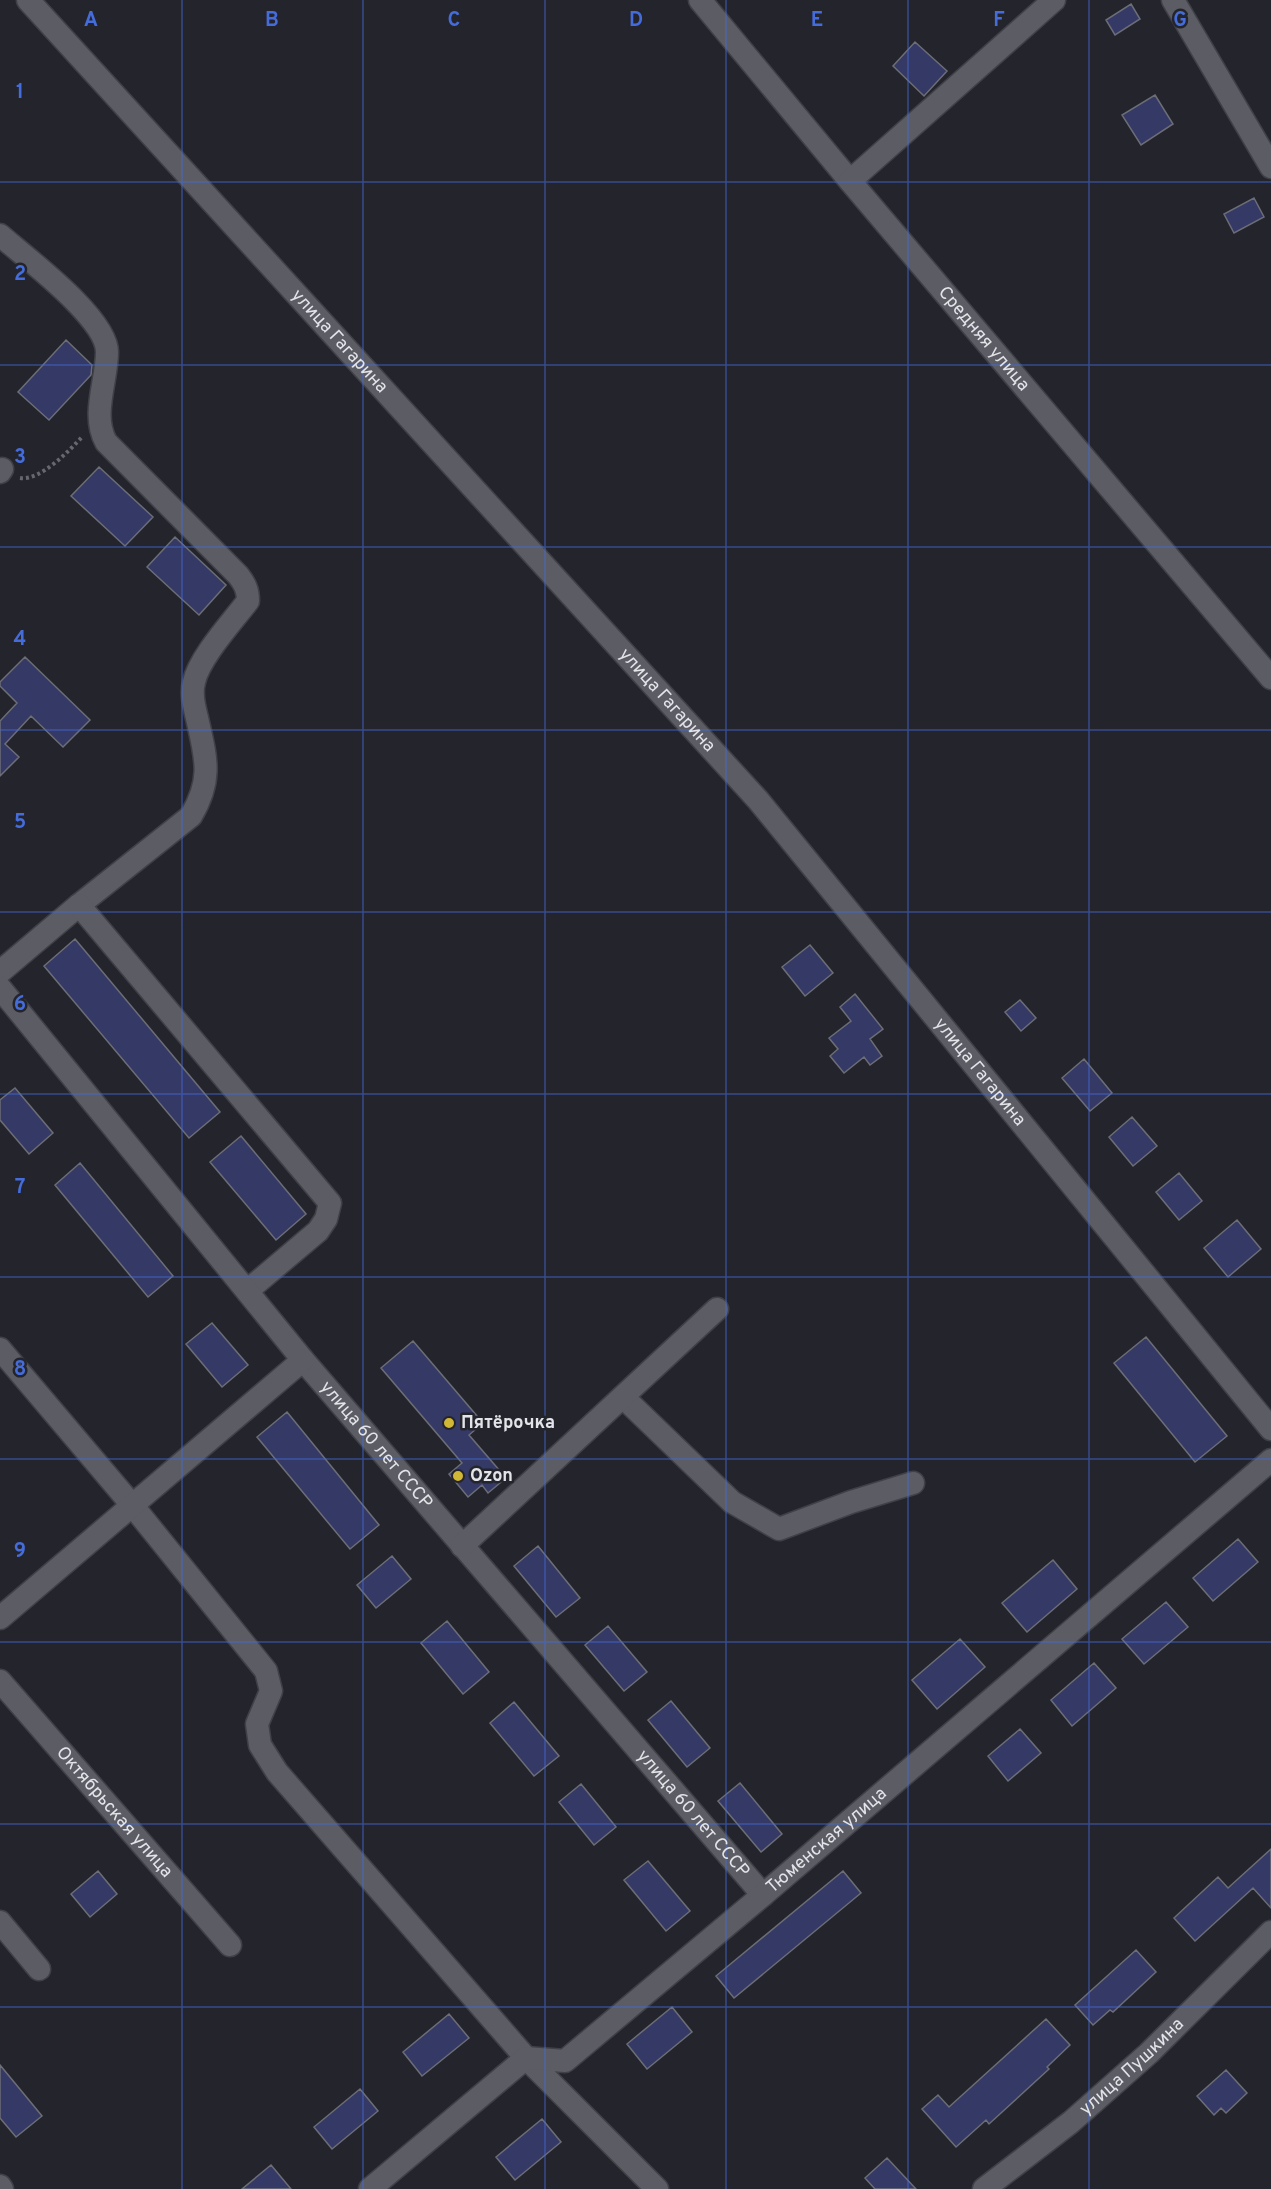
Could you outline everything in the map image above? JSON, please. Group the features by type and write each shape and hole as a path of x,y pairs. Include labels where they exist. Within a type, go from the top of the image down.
{"street":[{"name":"улица Гагарина","path":"28,0 758,800 1271,1429"},
{"name":"Средняя улица","path":"700,0 850,181 1271,678"},
{"path":"850,181 1054,0"},
{"path":"1173,0 1271,167"},
{"path":"0,235 83,308 105,339 107,351 99,420 101,433 115,452 238,575 248,593 248,601 202,662 194,679 192,692 206,758 205,786 201,801 191,816 78,905 0,972"},
{"path":"78,905 330,1203 326,1219 318,1231 247,1292"},
{"name":"улица 60 лет СССР","path":"0,988 303,1360 763,1895"},
{"path":"462,1546 717,1309"},
{"path":"0,1349 132,1505 266,1671 271,1691 257,1724 260,1745 277,1772 526,2058 657,2189"},
{"path":"0,1618 303,1360"},
{"path":"623,1397 732,1502 778,1529 851,1502 913,1483"},
{"name":"Тюменская улица","path":"526,2058 565,2061 763,1895 1271,1460"},
{"name":"Октябрьская улица","path":"0,1681 230,1945"},
{"path":"0,1922 39,1969"},
{"name":"улица Пушкина","path":"984,2189 1071,2122 1149,2053 1271,1932"},
{"path":"370,2189 526,2058"}],"path":[{"path":"1,470 14,477 27,479 64,456 99,420"}],"building":[{"path":"1131,4 1140,19 1115,35 1106,20"},
{"path":"915,42 947,71 924,96 893,66"},
{"path":"1155,95 1173,124 1141,145 1122,115"},
{"path":"1254,198 1264,217 1234,233 1224,214"},
{"path":"66,340 92,365 91,375 49,420 18,392"},
{"path":"99,467 153,517 125,546 71,496"},
{"path":"175,537 226,585 199,615 147,567"},
{"path":"25,657 90,720 63,747 31,716 5,744 19,757 0,776 0,721 17,703 0,686 0,682"},
{"path":"75,939 220,1112 189,1138 44,966"},
{"path":"810,945 833,973 805,996 782,967"},
{"path":"855,994 883,1029 870,1039 882,1056 870,1065 864,1057 844,1073 830,1056 838,1049 829,1038 851,1021 840,1007"},
{"path":"1020,1000 1036,1018 1021,1031 1005,1012"},
{"path":"1084,1059 1112,1093 1090,1111 1062,1078"},
{"path":"15,1088 53,1133 29,1154 0,1120 0,1100"},
{"path":"1132,1117 1157,1146 1133,1166 1109,1137"},
{"path":"241,1136 306,1214 276,1240 210,1162"},
{"path":"80,1163 173,1276 148,1297 55,1185"},
{"path":"1179,1173 1202,1201 1179,1220 1156,1192"},
{"path":"1237,1220 1261,1249 1228,1277 1204,1248"},
{"path":"212,1323 248,1365 222,1387 186,1344"},
{"path":"1146,1337 1227,1436 1195,1462 1114,1363"},
{"path":"413,1341 483,1423 469,1435 506,1478 488,1493 482,1485 468,1497 449,1474 462,1463 381,1368"},
{"path":"287,1412 379,1525 350,1549 257,1437"},
{"path":"1238,1539 1258,1562 1213,1601 1193,1578"},
{"path":"538,1546 580,1598 556,1617 514,1566"},
{"path":"392,1556 411,1579 376,1608 357,1585"},
{"path":"1053,1560 1077,1589 1027,1632 1002,1603"},
{"path":"1166,1602 1188,1627 1144,1664 1122,1639"},
{"path":"447,1621 489,1672 463,1694 421,1643"},
{"path":"608,1626 647,1672 624,1691 585,1645"},
{"path":"960,1639 985,1667 937,1709 912,1680"},
{"path":"1094,1663 1116,1688 1072,1726 1051,1700"},
{"path":"671,1701 710,1748 687,1767 648,1720"},
{"path":"514,1702 559,1756 534,1776 490,1723"},
{"path":"1020,1729 1041,1753 1008,1781 988,1756"},
{"path":"740,1783 782,1834 761,1852 718,1801"},
{"path":"581,1784 616,1827 594,1845 559,1802"},
{"path":"1271,1849 1271,1908 1253,1888 1195,1941 1174,1918 1218,1877 1228,1888"},
{"path":"648,1861 690,1911 666,1931 624,1880"},
{"path":"98,1871 117,1894 90,1917 71,1894"},
{"path":"843,1871 861,1893 734,1998 716,1976"},
{"path":"1136,1950 1156,1972 1113,2012 1110,2010 1093,2025 1075,2005"},
{"path":"672,2007 692,2032 647,2069 627,2044"},
{"path":"449,2014 469,2038 422,2076 403,2052"},
{"path":"1046,2019 1070,2045 1047,2067 1049,2069 989,2124 986,2120 956,2147 922,2109 938,2095 949,2107"},
{"path":"0,2065 42,2116 16,2137 0,2118"},
{"path":"1226,2070 1247,2093 1226,2113 1221,2108 1214,2115 1197,2096"},
{"path":"360,2089 378,2111 332,2149 314,2127"},
{"path":"542,2119 561,2142 515,2180 496,2157"},
{"path":"887,2158 916,2189 875,2189 865,2178"},
{"path":"271,2165 291,2189 242,2189"}],"place":[{"name":"Пятёрочка","path":"449,1423"},
{"name":"Ozon","path":"458,1476"}]}
